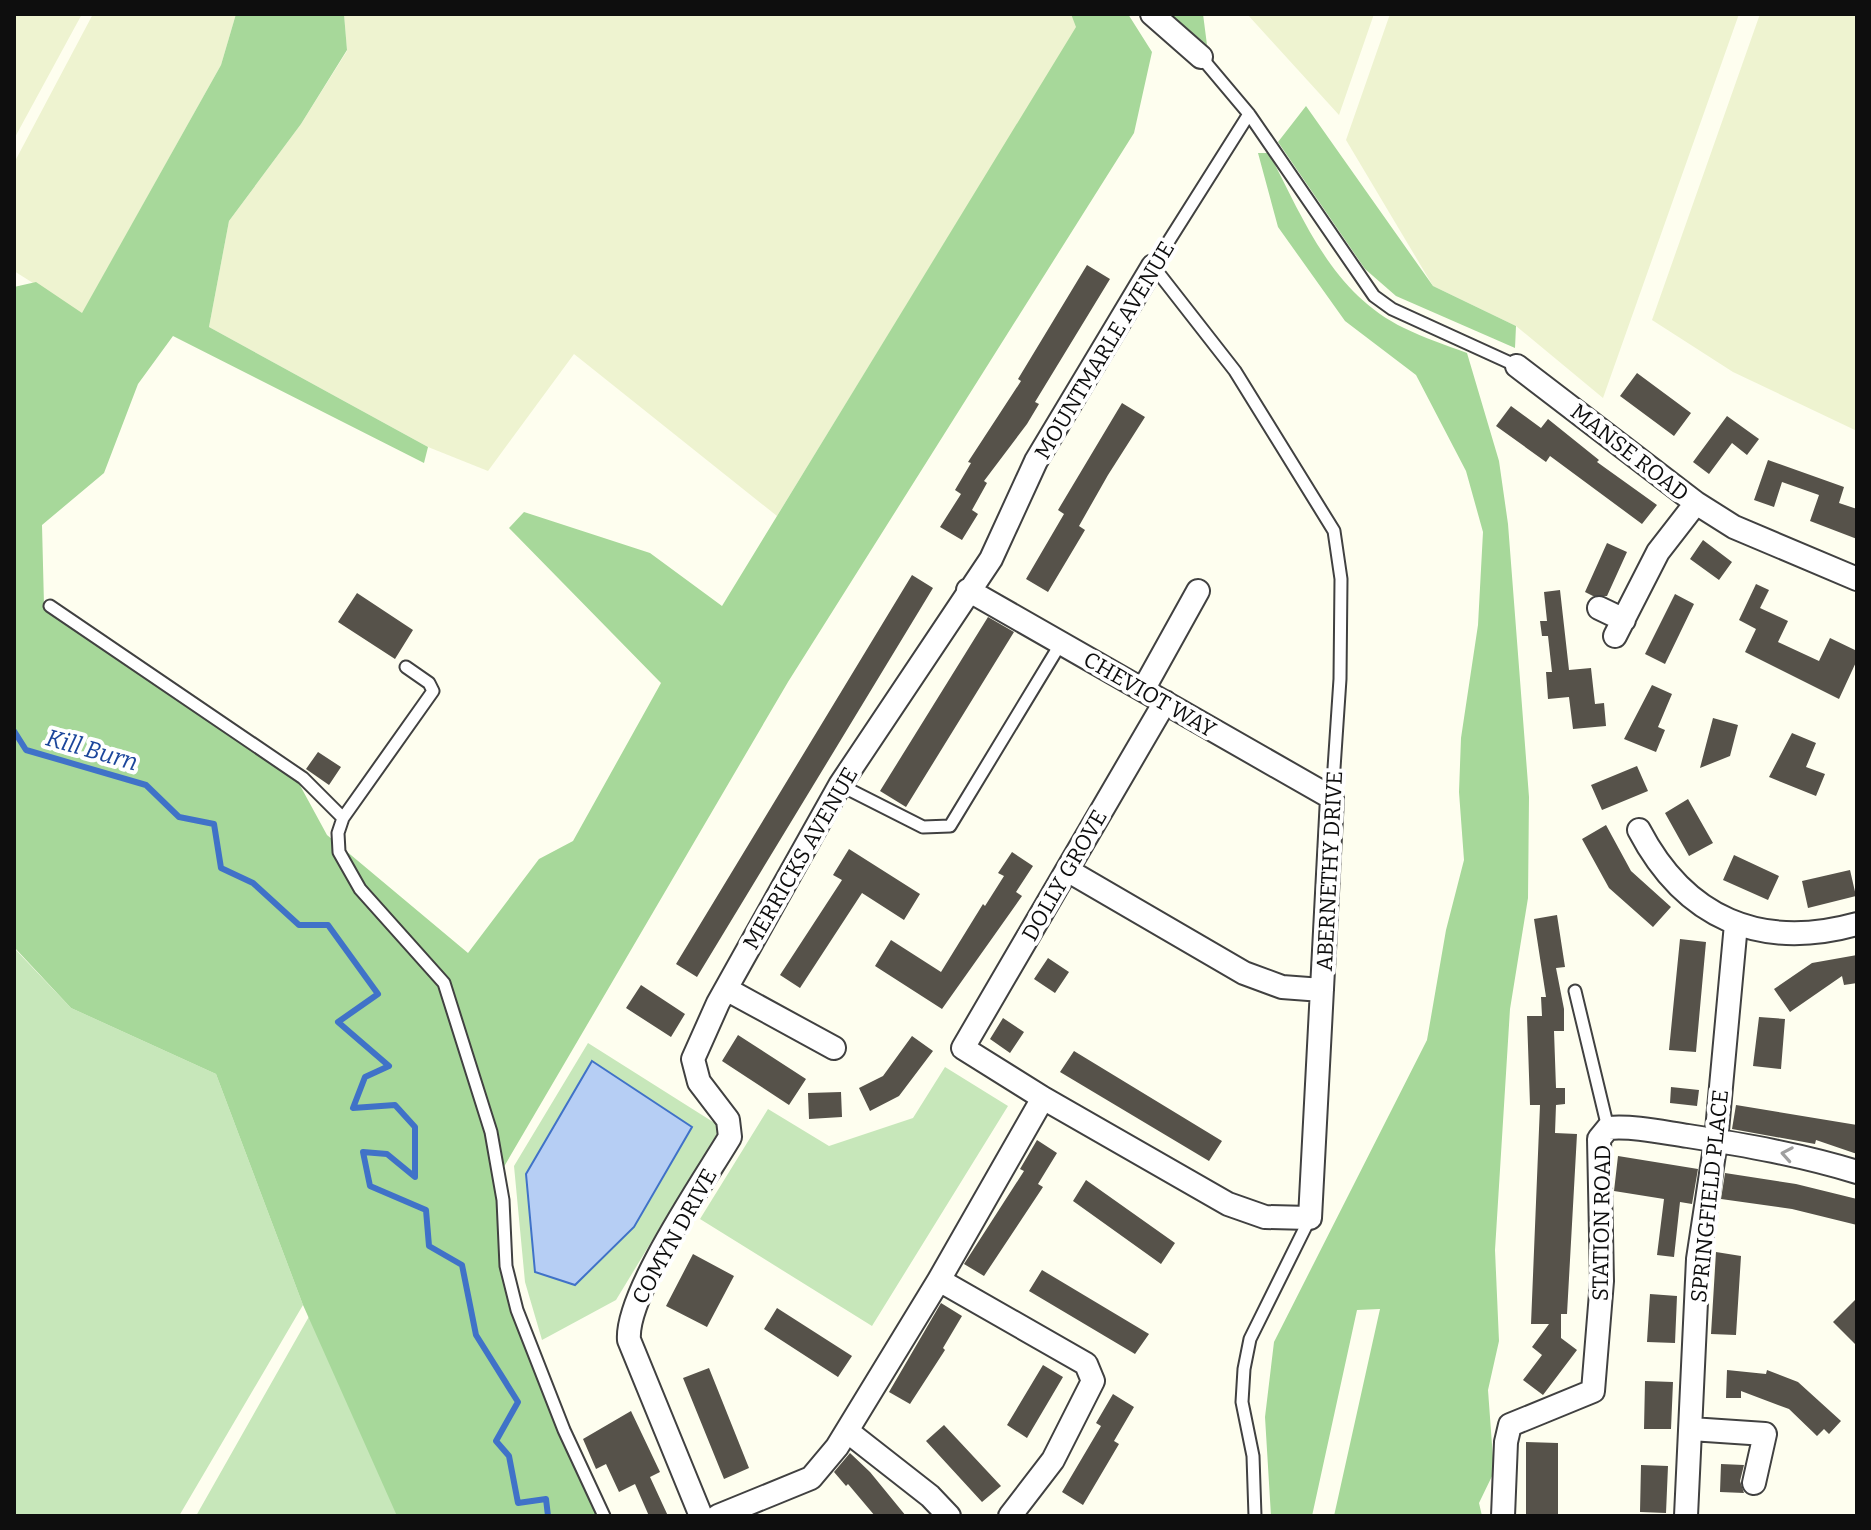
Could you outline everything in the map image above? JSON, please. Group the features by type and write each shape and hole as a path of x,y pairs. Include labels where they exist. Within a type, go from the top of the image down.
{"street":[{"path":"1152,14 1201,57"},
{"name":"MOUNTMARLE AVENUE","path":"968,590 991,559 1036,461 1153,266"},
{"name":"MANSE ROAD","path":"1517,366 1696,503 1734,527 1857,579"},
{"path":"1599,608 1620,628 1658,552 1696,503"},
{"name":"CHEVIOT WAY","path":"968,590 1332,798"},
{"name":"MERRICKS AVENUE","path":"730,1137 728,1120 699,1082 693,1059 726,989 840,785 968,590"},
{"path":"1143,690 1198,591"},
{"name":"DOLLY GROVE","path":"1043,1098 963,1048 1165,702"},
{"name":"ABERNETHY DRIVE","path":"1310,1218 1332,798"},
{"path":"1639,830 1658,865 1691,900 1736,924 1789,933 1857,924"},
{"path":"1067,870 1244,973 1282,987 1322,990"},
{"name":"SPRINGFIELD PLACE","path":"1686,1516 1698,1259 1716,1141 1736,924"},
{"path":"726,989 834,1048"},
{"path":"718,1516 811,1478 847,1431 939,1280 1043,1098 1228,1204 1265,1217 1310,1218"},
{"name":"STATION ROAD","path":"1503,1516 1506,1442 1510,1425 1593,1391 1602,1281 1599,1139 1608,1128 1626,1127 1716,1141 1815,1159 1857,1172"},
{"name":"COMYN DRIVE","path":"701,1516 629,1340 628,1325 666,1245 730,1137"},
{"path":"939,1280 1086,1364 1093,1381 1053,1460 1010,1516"},
{"path":"1691,1429 1765,1434 1769,1451 1754,1483"},
{"path":"847,1431 930,1496 949,1516"}],"lane":[{"name":"MANSE ROAD","path":"1201,57 1249,114 1358,278 1374,296 1409,317 1517,366"},
{"name":"MOUNTMARLE AVENUE","path":"1153,266 1249,114"},
{"name":"ABERNETHY DRIVE","path":"1153,266 1235,371 1334,531 1341,593 1340,679 1332,798"},
{"path":"50,606 303,778 343,818"},
{"path":"840,785 923,827 950,826 1061,643"},
{"path":"406,667 429,683 433,691 343,818 338,833 339,852 360,889 444,983 491,1132 503,1200 506,1266 517,1310 564,1430 604,1516"},
{"path":"1575,991 1608,1128"},
{"name":"ABERNETHY DRIVE","path":"1255,1516 1253,1456 1242,1402 1244,1369 1250,1339 1310,1218"}],"green space":[{"path":"14,14 82,14 14,139"},
{"path":"93,14 236,14 221,65 82,314 14,271 14,163"},
{"path":"236,14 344,14 347,50 301,124 229,221 209,327 428,447 424,463 173,336 138,384 104,473 42,525 44,605 296,778 327,835 468,953 539,859 573,841 661,683 509,528 524,512 650,553 722,606 1076,27 1071,14 1128,14 1152,52 1134,133 788,682 495,1182 509,1303 597,1516 397,1516 303,1305 216,1074 71,1008 14,947 14,287 36,282 82,313 221,65"},
{"path":"344,14 1071,14 1077,27 777,516 574,354 488,471 428,447 209,327 229,221 301,124 347,51"},
{"path":"1170,14 1203,14 1207,45"},
{"path":"1247,14 1374,14 1339,115"},
{"path":"1390,14 1739,14 1603,398 1516,326 1433,286 1346,140"},
{"path":"1760,14 1857,14 1857,431 1733,372 1652,320"},
{"path":"1306,106 1433,286 1516,326 1515,348 1396,296 1365,269 1278,142"},
{"path":"1258,153 1269,153 1308,229 1339,275 1357,295 1404,328 1467,353 1499,461 1508,524 1529,797 1528,898 1510,1009 1495,1250 1499,1341 1488,1390 1494,1472 1479,1503 1482,1516 1334,1516 1380,1309 1357,1310 1312,1516 1271,1516 1265,1417 1274,1342 1427,1040 1446,930 1464,860 1459,792 1461,738 1478,625 1483,532 1466,471 1416,375 1345,321 1278,227"},
{"path":"14,948 71,1008 216,1074 303,1305 179,1516 14,1516"},
{"path":"588,1043 721,1127 616,1300 542,1340 525,1282 514,1166"},
{"path":"945,1067 1008,1106 872,1326 700,1219 768,1109 829,1146 913,1118"},
{"path":"311,1313 399,1516 196,1516"}],"water":[{"path":"592,1061 692,1127 634,1227 575,1285 535,1272 526,1174"}],"building":[{"path":"1087,265 1110,279 1035,402 1039,404 1027,424 984,481 987,483 972,510 978,514 962,540 940,527 961,494 955,490 971,463 968,462 1021,381 1018,379"},
{"path":"1637,373 1691,413 1674,436 1620,396"},
{"path":"1122,403 1145,417 1079,526 1085,530 1048,592 1026,579 1064,514 1058,510"},
{"path":"1511,406 1541,428 1548,419 1599,460 1597,462 1657,505 1642,524 1550,456 1546,462 1496,426"},
{"path":"1727,416 1759,439 1747,455 1732,443 1709,474 1693,462"},
{"path":"1768,460 1844,487 1839,503 1857,509 1857,539 1810,521 1819,495 1782,482 1774,507 1754,500"},
{"path":"1703,540 1732,562 1719,580 1690,559"},
{"path":"1607,543 1627,552 1607,596 1593,596 1585,592"},
{"path":"912,575 933,588 697,977 676,964"},
{"path":"1756,584 1769,590 1760,608 1788,621 1778,642 1819,661 1830,638 1857,651 1857,660 1839,699 1745,652 1756,629 1739,620"},
{"path":"1560,590 1569,670 1591,668 1595,704 1604,703 1606,726 1573,729 1569,697 1548,699 1546,672 1552,672 1548,636 1542,636 1540,621 1547,621 1544,592"},
{"path":"357,593 413,630 395,659 338,622"},
{"path":"1675,594 1694,604 1665,664 1645,654"},
{"path":"988,617 1014,632 906,807 880,791"},
{"path":"1652,685 1672,694 1658,727 1665,730 1656,752 1624,739"},
{"path":"1713,718 1738,725 1730,756 1700,768"},
{"path":"1792,733 1816,743 1806,767 1825,774 1816,796 1769,777"},
{"path":"318,752 341,767 329,785 306,769"},
{"path":"1637,766 1648,791 1602,810 1591,785"},
{"path":"1688,799 1713,843 1689,856 1665,813"},
{"path":"1606,825 1631,871 1671,907 1653,927 1609,888 1582,839"},
{"path":"849,849 920,894 904,920 862,893 800,988 780,975 842,880 833,875"},
{"path":"1012,852 1033,866 1016,892 1022,896 942,1009 875,966 891,940 941,972 1004,876 998,873"},
{"path":"1734,855 1779,876 1768,900 1723,880"},
{"path":"1850,870 1856,896 1808,908 1802,881"},
{"path":"1557,915 1565,967 1556,968 1564,1009 1564,1031 1554,1031 1556,1088 1565,1088 1565,1104 1556,1105 1555,1133 1577,1134 1567,1314 1561,1314 1561,1338 1577,1350 1543,1395 1523,1380 1542,1355 1532,1347 1549,1324 1531,1324 1540,1105 1530,1105 1527,1016 1542,1016 1541,997 1546,997 1534,919"},
{"path":"1680,939 1706,942 1696,1052 1669,1050"},
{"path":"1857,955 1857,983 1844,985 1842,976 1790,1012 1774,989 1812,963"},
{"path":"1048,958 1069,972 1055,993 1034,979"},
{"path":"641,985 685,1014 671,1037 626,1008"},
{"path":"1759,1017 1785,1019 1781,1069 1753,1066"},
{"path":"1003,1018 1024,1032 1010,1053 990,1039"},
{"path":"738,1035 806,1079 789,1105 722,1061"},
{"path":"912,1036 933,1051 899,1096 870,1111 859,1088 883,1076"},
{"path":"1074,1051 1222,1141 1209,1161 1060,1072"},
{"path":"1671,1087 1699,1090 1697,1106 1670,1103"},
{"path":"841,1092 842,1117 809,1119 808,1093"},
{"path":"1736,1105 1857,1125 1857,1154 1816,1140 1815,1144 1732,1129"},
{"path":"1037,1140 1057,1153 1038,1184 1043,1187 984,1276 964,1264 1024,1171 1020,1169"},
{"path":"1618,1156 1698,1169 1692,1204 1680,1202 1674,1257 1657,1255 1664,1199 1614,1191"},
{"path":"1725,1173 1796,1184 1857,1199 1857,1225 1792,1209 1721,1199"},
{"path":"1086,1180 1175,1243 1161,1264 1073,1201"},
{"path":"1716,1252 1741,1256 1736,1335 1711,1334"},
{"path":"693,1254 734,1276 707,1327 666,1306"},
{"path":"1042,1270 1149,1334 1135,1354 1029,1291"},
{"path":"1650,1294 1677,1296 1675,1343 1647,1342"},
{"path":"1857,1298 1857,1346 1833,1322"},
{"path":"941,1303 962,1316 943,1348 945,1350 910,1404 889,1392"},
{"path":"777,1308 852,1356 838,1377 764,1329"},
{"path":"1043,1365 1063,1377 1027,1438 1007,1425"},
{"path":"709,1368 749,1468 724,1479 683,1378"},
{"path":"1727,1370 1766,1374 1767,1370 1798,1382 1841,1421 1829,1434 1824,1429 1817,1436 1789,1409 1741,1391 1741,1398 1726,1398"},
{"path":"1645,1381 1673,1382 1671,1429 1644,1429"},
{"path":"1113,1394 1134,1407 1114,1441 1119,1444 1083,1505 1062,1492 1101,1426 1096,1423"},
{"path":"631,1411 660,1472 650,1477 668,1516 649,1516 635,1484 619,1492 606,1464 596,1469 583,1439"},
{"path":"944,1425 1001,1486 982,1502 926,1441"},
{"path":"1526,1442 1558,1443 1558,1516 1526,1516"},
{"path":"850,1453 906,1516 875,1516 848,1484 846,1486 834,1472"},
{"path":"1721,1464 1744,1465 1740,1481 1744,1493 1720,1492"},
{"path":"1641,1465 1668,1466 1666,1513 1640,1512"}],"waterway":[{"name":"Kill Burn","path":"14,731 26,750 146,785 179,817 214,824 221,868 253,883 299,925 328,925 378,994 338,1022 389,1066 365,1077 353,1108 395,1105 415,1127 415,1177 387,1154 363,1152 370,1186 426,1210 429,1246 462,1265 476,1335 518,1402 496,1441 509,1456 518,1503 546,1499 548,1516"}]}
